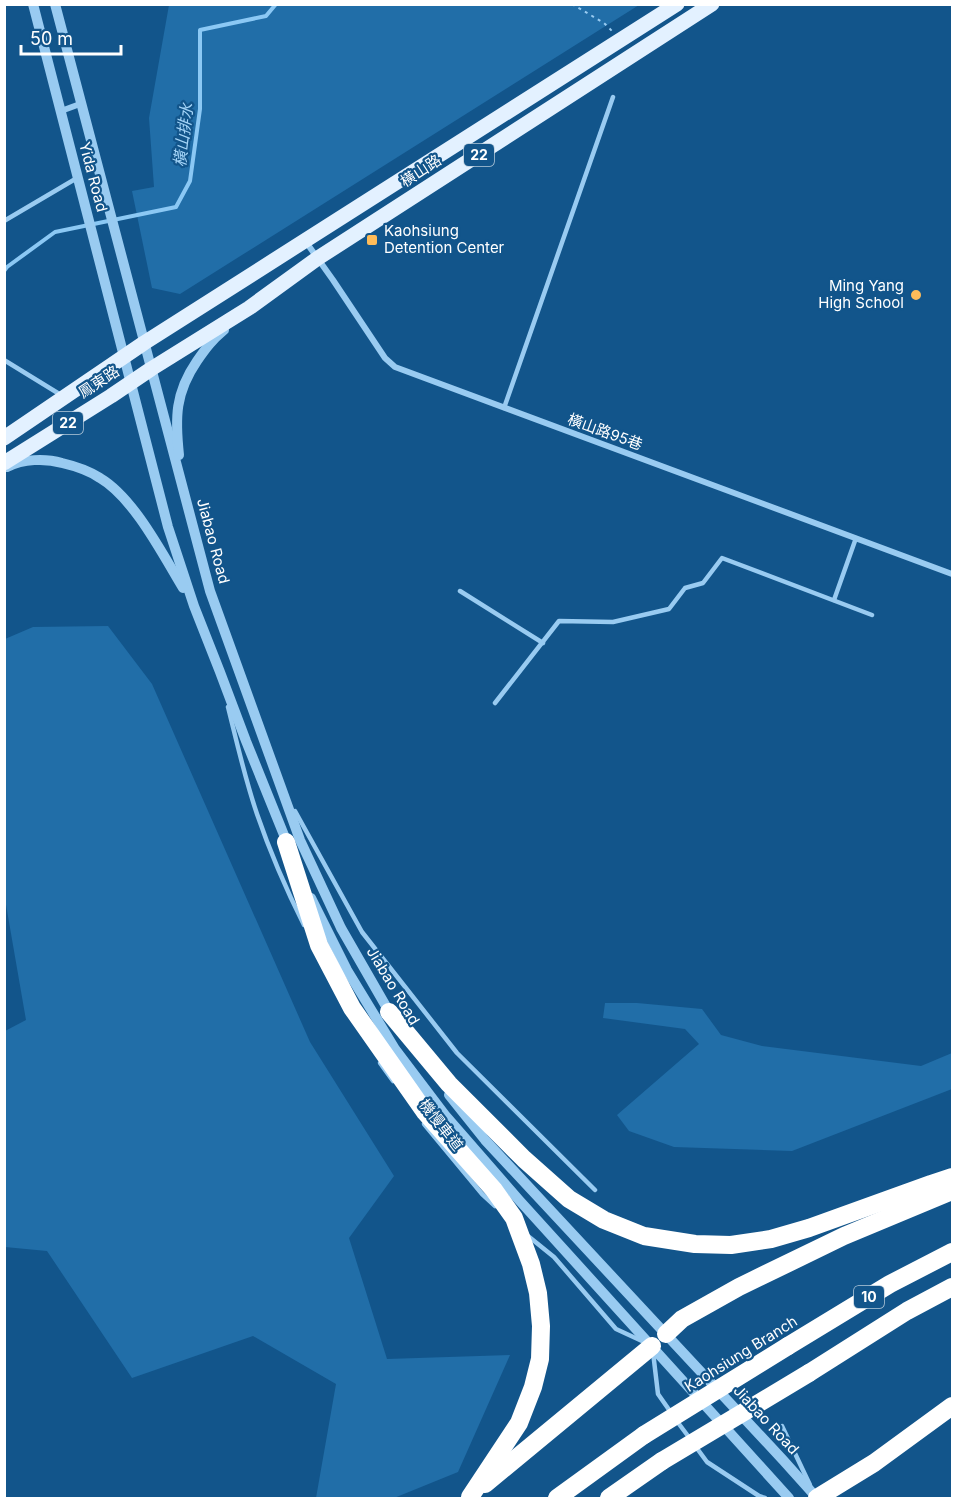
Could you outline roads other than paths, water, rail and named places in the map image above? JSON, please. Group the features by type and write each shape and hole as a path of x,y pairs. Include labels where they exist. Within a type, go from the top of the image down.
{"highway":[{"path":"286,842 319,945 352,1008 425,1112 494,1190 514,1218 531,1264 538,1293 541,1326 540,1359 533,1387 519,1423 469,1498"},
{"path":"389,1012 449,1084 524,1159 570,1199 604,1220 644,1236 695,1244 731,1245 771,1239 809,1228 952,1177"},
{"path":"666,1334 682,1319 739,1287 844,1236 952,1191"},
{"name":"Kaohsiung Branch","path":"557,1498 645,1435 890,1284 952,1252"},
{"name":"10","path":"609,1498 662,1461 907,1311 952,1287"},
{"path":"469,1498 652,1346"},
{"path":"817,1498 874,1463 952,1406"}],"main road":[{"name":"橫山路","path":"144,343 677,4"},
{"name":"橫山路","path":"151,369 249,308 318,258 712,4"},
{"name":"鳳東路","path":"4,438 144,343"},
{"name":"鳳東路","path":"4,464 151,369"}],"street":[{"name":"Yida Road","path":"33,4 131,382"},
{"name":"Yida Road","path":"55,4 151,369"},
{"path":"61,111 80,104"},
{"name":"橫山路95巷","path":"305,241 385,358 395,368 952,574"},
{"path":"183,491 177,425 178,403 183,384 210,342 249,308"},
{"name":"Jiabao Road","path":"151,369 210,591 300,840 341,928 389,1012 429,1069 485,1140 817,1498"},
{"name":"Jiabao Road","path":"131,382 168,527 194,606 286,842 346,969 395,1049 445,1115 789,1498"},
{"path":"4,468 14,463 44,460 72,465 103,479 127,501 148,529 194,606"},
{"path":"652,1346 666,1334"}],"lane":[{"path":"504,408 613,97"},
{"path":"4,221 78,178"},
{"path":"4,360 64,397"},
{"path":"834,600 856,538"},
{"path":"495,703 559,621 613,622 669,609 685,588 703,584 722,558 872,615"},
{"path":"460,591 543,643"},
{"path":"220,672 237,746 257,814 306,930"},
{"path":"279,783 362,932 457,1053 595,1190"},
{"path":"311,940 336,990"},
{"path":"341,1000 353,1021"},
{"path":"379,1061 398,1089"},
{"name":"機慢車道","path":"417,1115 497,1208"},
{"path":"504,1215 554,1257 616,1329 652,1346 658,1394 707,1462 765,1498"},
{"path":"782,1426 817,1498"}],"waterway":[{"name":"橫山排水","path":"4,271 55,232 176,207 190,181 200,109 200,30 266,16 276,4"}],"place":[{"name":"Kaohsiung Detention Center","path":"372,240"},
{"name":"Ming Yang High School","path":"916,295"}]}
